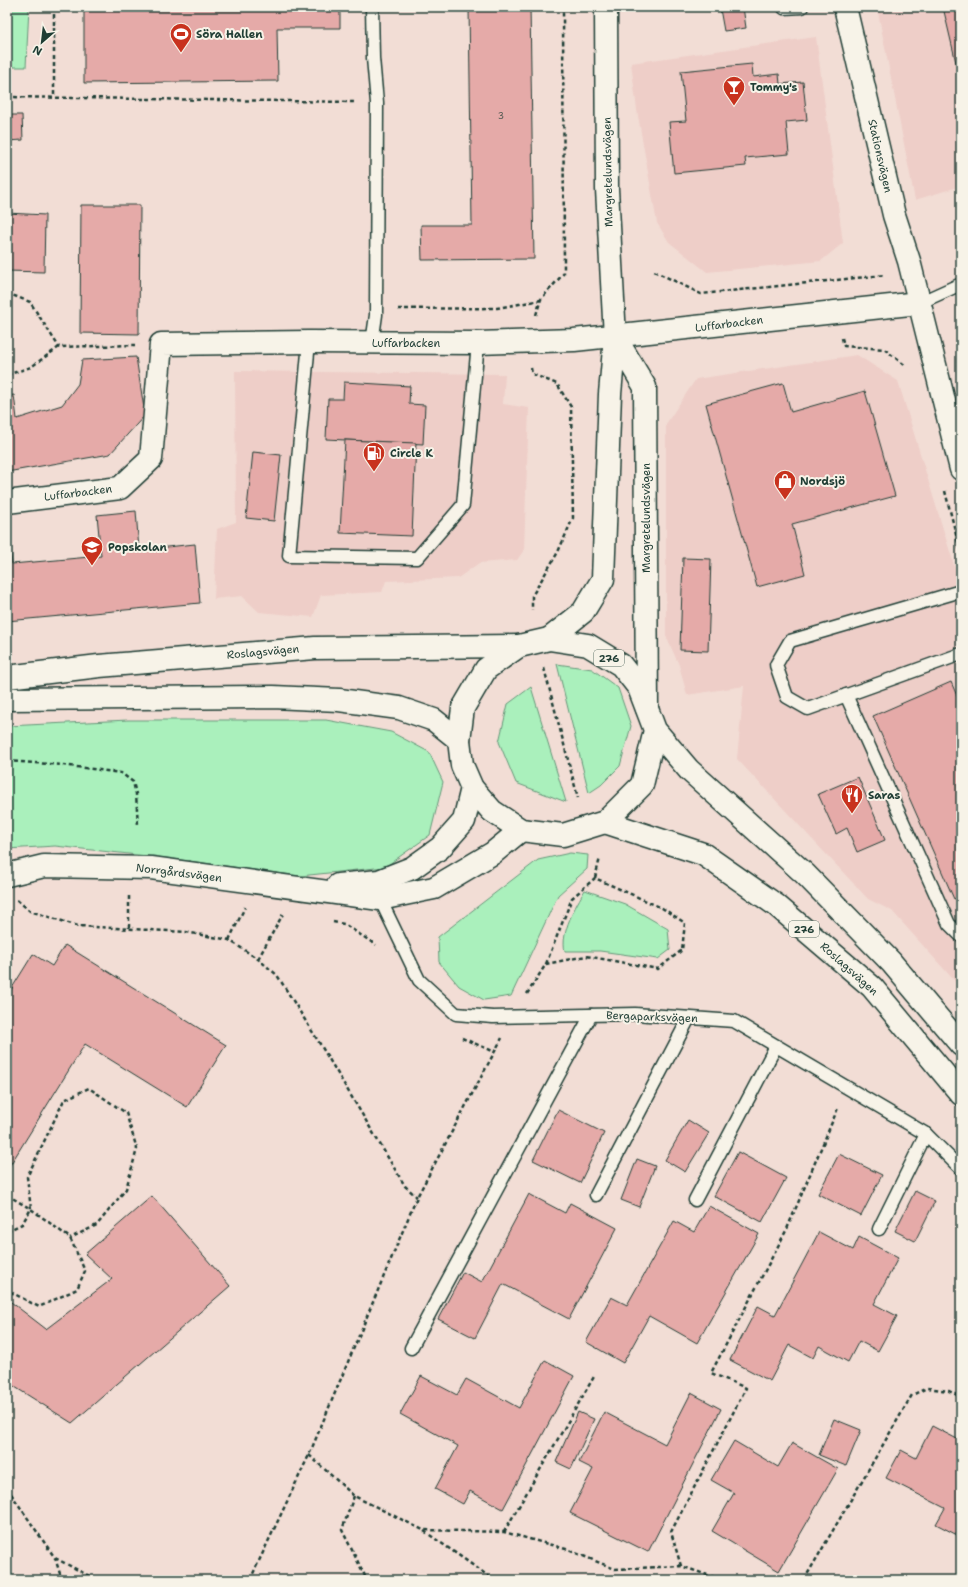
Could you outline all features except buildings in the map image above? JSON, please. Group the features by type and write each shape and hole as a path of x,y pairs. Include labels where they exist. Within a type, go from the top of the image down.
{"street":[{"name":"Margretelundsvägen","path":"549,639 583,612 604,579 610,394 616,337 607,189 606,7"},
{"name":"Stationsvägen","path":"845,7 894,215 919,303 961,469"},
{"name":"Luffarbacken","path":"7,502 120,488 150,458 161,344 309,342 478,343 574,340 616,337 919,303"},
{"name":"Margretelundsvägen","path":"616,337 645,387 647,708"},
{"name":"Roslagsvägen","path":"7,677 99,666 315,648 519,646 549,639 588,645 621,665 639,688 655,730 689,770 805,874 885,956 961,1045"},
{"name":"Roslagsvägen","path":"519,646 486,669 463,708 460,740 462,765 472,788 492,811 521,830 563,835 605,822 642,785 655,730"},
{"path":"7,699 273,697 339,700 399,708 434,720 460,740"},
{"name":"Norrgårdsvägen","path":"380,890 440,848 464,821 472,788"},
{"name":"Roslagsvägen","path":"605,822 703,854 776,905 872,987 961,1094"},
{"name":"Norrgårdsvägen","path":"7,875 44,866 151,868 303,889 380,890 434,888 492,853 521,830"}],"lane":[{"path":"372,7 373,58 377,102 376,315 372,343"},
{"path":"784,8 802,7"},
{"path":"919,303 961,284"},
{"path":"309,342 289,556 417,558 463,505 478,343"},
{"path":"961,591 790,642 776,665 787,697 808,709 961,654"},
{"path":"846,695 949,924 961,936"},
{"name":"Bergaparksvägen","path":"380,890 419,980 456,1014 513,1016 635,1014 734,1022 926,1134 961,1169"},
{"path":"411,1348 591,1015"},
{"path":"596,1195 689,1018"},
{"path":"695,1200 776,1046"},
{"path":"878,1228 926,1134"}],"path":[{"path":"54,7 54,97"},
{"path":"532,610 532,596 558,552 573,518 571,407 557,384 532,374 526,341 541,300 564,273 563,7"},
{"path":"7,97 377,102"},
{"path":"654,271 701,294 884,274 919,303"},
{"path":"833,280 844,346 884,349 906,366 910,373"},
{"path":"7,293 30,302 60,347"},
{"path":"397,309 497,308 541,300"},
{"path":"7,375 31,367 60,347 161,344"},
{"path":"944,488 961,554"},
{"path":"544,668 578,798"},
{"path":"7,761 64,765 121,773 133,782 136,794 138,825"},
{"path":"250,1580 309,1455 417,1197 513,1016 546,964 572,898 595,878 600,858"},
{"path":"546,964 586,956 658,969 682,950 685,924 662,908 595,878"},
{"path":"129,896 129,929"},
{"path":"15,899 30,911 78,926 186,932 229,940 258,959 276,975 320,1044 404,1186 417,1197"},
{"path":"229,940 247,905"},
{"path":"258,959 284,913 276,911"},
{"path":"329,921 344,924 378,946"},
{"path":"455,1035 495,1052"},
{"path":"681,1566 671,1532 746,1388 711,1373 787,1229 847,1087"},
{"path":"7,1231 22,1224 31,1209 27,1177 64,1100 90,1088 126,1113 137,1149 126,1189 97,1225 70,1238"},
{"path":"7,1195 31,1209 70,1238 85,1271 77,1289 39,1307 7,1290"},
{"path":"504,1532 595,1375"},
{"path":"804,1580 912,1395 927,1388 949,1391 961,1397"},
{"path":"309,1455 354,1496 423,1530 494,1580"},
{"path":"7,1488 55,1558 62,1580"},
{"path":"354,1496 342,1530 367,1580"},
{"path":"423,1530 504,1532 566,1549 615,1569 681,1566 722,1580"},
{"path":"55,1558 97,1580"},
{"path":"772,1580 782,1580"}],"shaded area":[{"path":"877,7 961,7 961,186 915,200"},
{"path":"816,37 843,243 821,261 707,272 669,242 657,223 637,110 631,63"},
{"path":"857,355 898,381 961,588 961,988 892,911 868,899 737,759 744,686 687,695 679,665 666,636 666,424 696,379"},
{"path":"235,371 505,374 503,404 529,408 524,550 517,560 479,563 458,578 386,581 382,592 321,595 313,617 259,612 242,596 214,599 217,529 236,522"}],"green space":[{"path":"7,7 29,7 26,67 7,67"},
{"path":"557,664 592,669 618,688 631,726 620,766 601,785 589,793"},
{"path":"531,687 566,802 516,783 499,742 508,704"},
{"path":"128,720 326,720 391,732 429,752 443,782 430,835 385,867 300,876 166,858 55,846 7,849 7,726"},
{"path":"570,853 588,855 587,869 558,895 511,996 484,1000 459,986 439,962 438,937 538,860"},
{"path":"585,890 625,904 668,929 670,950 658,959 600,951 565,951 564,944 567,928 573,911"}],"place":[{"name":"Söra Hallen","path":"181,54"},
{"name":"Tommy's","path":"734,106"},
{"name":"Circle K","path":"374,472"},
{"name":"Nordsjö","path":"785,500"},
{"name":"Popskolan","path":"92,566"},
{"name":"Saras","path":"852,814"}]}
